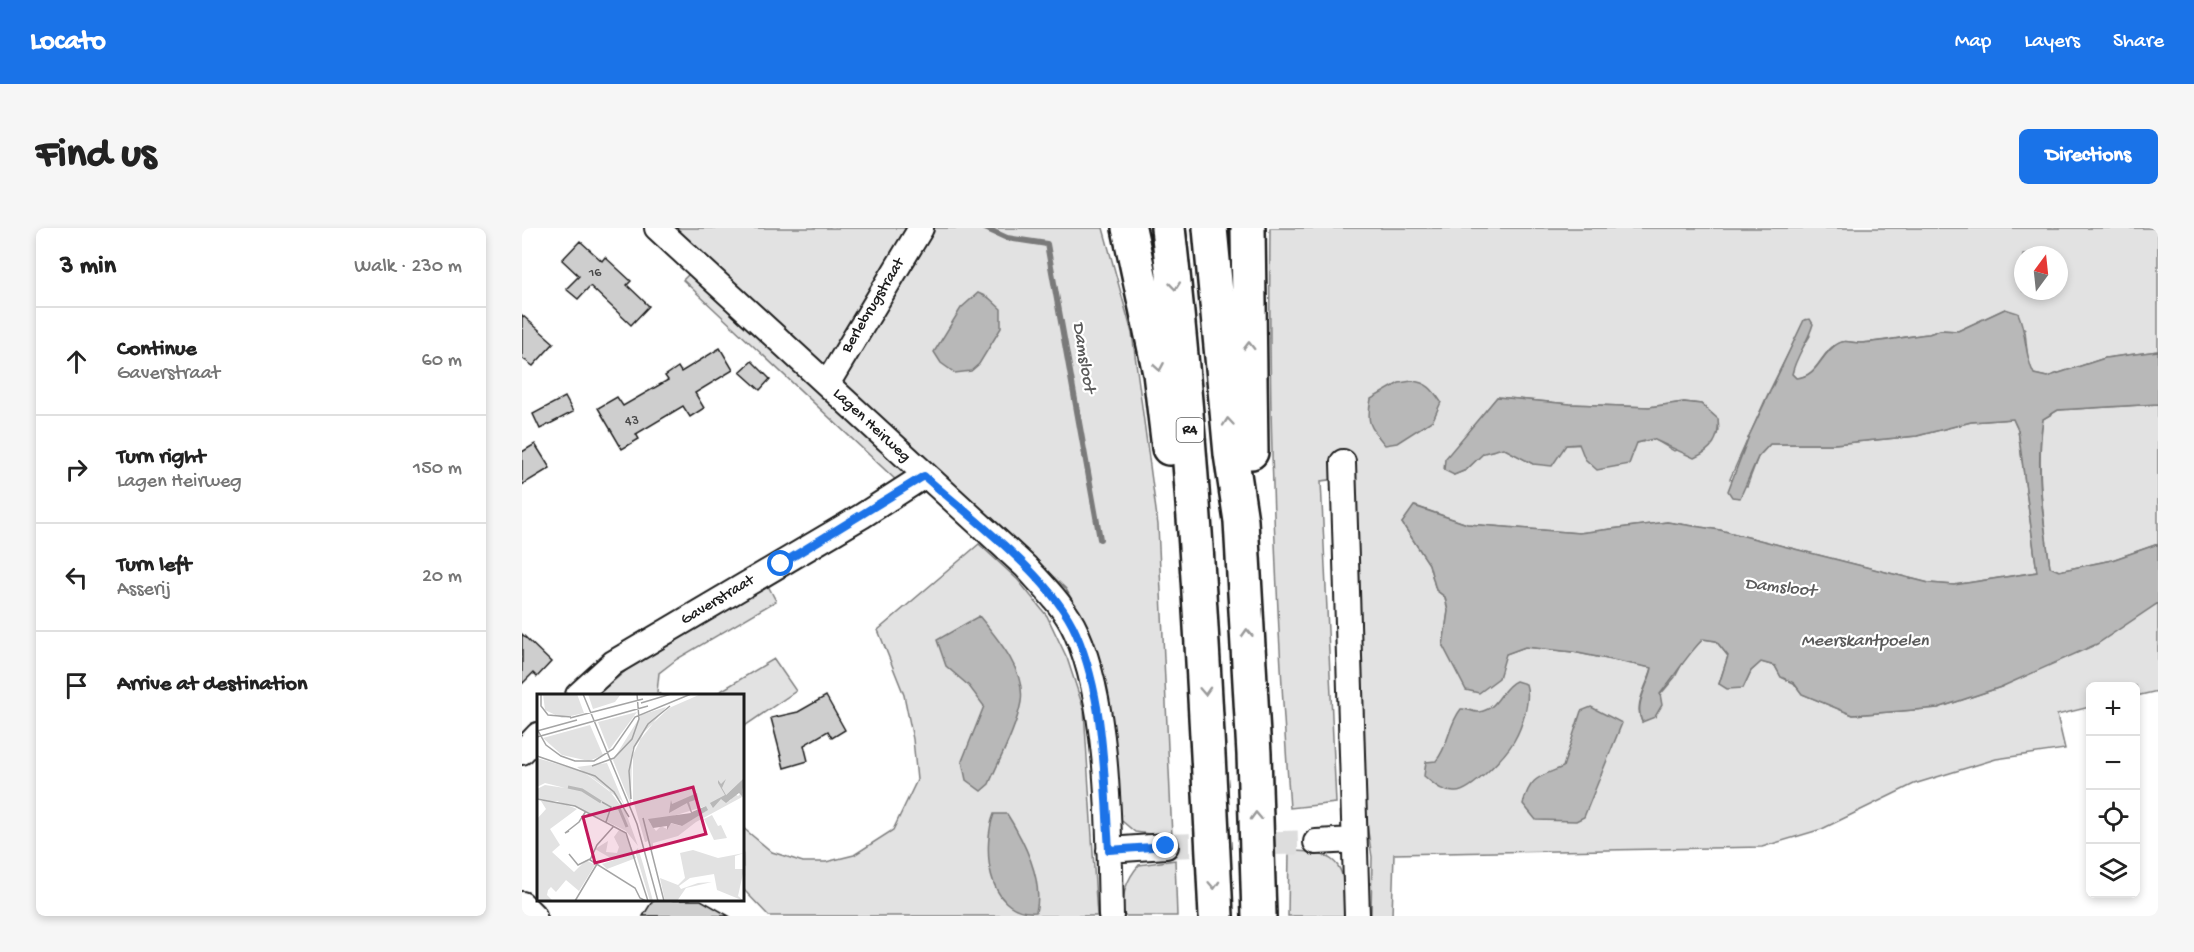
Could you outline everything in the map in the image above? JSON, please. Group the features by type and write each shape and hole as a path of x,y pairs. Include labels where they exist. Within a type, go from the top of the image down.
{"highway":[{"path":"1129,228 1160,373 1178,525 1203,632"},
{"name":"R4","path":"1168,228 1189,423 1203,632 1216,916"},
{"name":"R4","path":"1210,228 1231,454 1241,521 1254,754 1259,916"},
{"path":"1241,521 1251,468 1248,228"}],"street":[{"name":"Lagen Heirweg","path":"657,228 924,476 1026,567 1050,593 1076,632 1091,680 1102,742 1111,916"},
{"name":"Berlebrugstraat","path":"827,384 921,228"},
{"path":"1343,462 1357,916"},
{"name":"Gaverstraat","path":"580,694 613,663 862,516 924,476"},
{"path":"522,752 537,736"},
{"path":"1316,842 1354,840"},
{"path":"1109,850 1166,846"},
{"path":"522,904 534,916"}],"shaded area":[{"path":"675,228 1103,228 1132,333 1158,525 1172,837 1135,832 1122,821 1116,805 1112,723 1102,673 1083,620 1066,589 1001,526 935,470"},
{"path":"1270,228 2158,228 2158,351 2105,358 2047,377 2033,374 2028,363 2025,330 2005,309 1958,331 1940,330 1929,334 1859,343 1841,342 1828,350 1810,373 1796,378 1792,374 1795,360 1810,336 1805,320 1767,396 1730,479 1747,486 1758,457 1770,444 1834,444 1917,436 1971,422 2013,419 2018,430 2037,572 1954,585 1929,583 1720,530 1667,522 1579,533 1467,524 1415,506 1402,523 1429,564 1436,590 1445,597 1448,611 1443,646 1506,654 1525,647 1573,652 1652,668 1640,702 1642,722 1675,677 1685,658 1703,639 1716,641 1728,656 1719,684 1743,688 1751,671 1761,662 1775,666 1781,677 1794,683 1802,694 1853,715 1938,708 2001,687 2158,603 2158,691 2140,695 2140,682 2086,682 2086,708 2057,715 2065,749 1996,759 1914,784 1822,829 1762,847 1394,854 1392,916 1371,916 1372,857 1364,806 1354,477 1321,481 1336,803 1290,808 1274,518 1270,373","holes":["1497,397 1570,404 1649,407 1684,402 1701,404 1718,419 1719,431 1674,451 1654,439 1637,443 1566,445 1533,464 1503,448 1483,453 1466,470 1454,475 1468,432"]},
{"path":"693,270 912,473 897,481 683,280"},
{"path":"2158,404 2158,544 2112,560 2059,571 2050,567 2040,475 2043,419 2058,410"},
{"path":"979,544 1018,580 1047,616 1067,658 1084,710 1097,916 769,916 744,890 744,829 772,852 803,862 826,862 854,855 893,830 917,780 913,739 904,695 878,630"},
{"path":"765,580 776,601 677,659 659,673 657,692 660,694 598,694 635,663"},
{"path":"774,659 796,691 744,726 744,694 716,694"},
{"path":"1289,851 1321,854 1338,865 1344,886 1345,916 1288,916"},
{"path":"1175,860 1177,916 1122,916 1125,889 1139,865"}],"water":[{"path":"978,293 989,298 1001,309 1001,328 979,364 971,371 955,373 941,363 934,352 961,308"},
{"name":"Meerskantpoelen","path":"2005,309 2018,313 2034,374 2047,377 2105,358 2158,351 2158,404 2058,410 2043,419 2040,474 2050,567 2059,571 2112,560 2158,544 2158,603 2097,644 2001,687 1938,708 1853,715 1802,694 1794,683 1781,677 1775,666 1761,662 1751,671 1743,688 1727,689 1719,684 1728,656 1716,641 1703,639 1660,694 1662,705 1655,717 1642,722 1641,702 1652,668 1573,652 1525,647 1506,654 1499,678 1479,693 1466,690 1443,646 1448,611 1445,597 1436,590 1429,564 1402,523 1414,506 1467,524 1579,533 1667,522 1720,530 1929,583 1954,585 2037,572 2018,430 2013,419 1971,422 1917,436 1834,444 1770,444 1758,457 1740,498 1732,497 1728,491 1749,436 1804,320 1810,319 1813,324 1794,367 1792,374 1796,378 1809,374 1831,348 1845,341 1860,343 1929,334 1940,330 1958,331"},
{"path":"1412,381 1429,387 1441,402 1433,420 1397,443 1385,445 1376,434 1369,419 1371,399 1399,383"},
{"path":"1497,397 1570,404 1649,407 1684,402 1701,404 1718,419 1718,432 1714,443 1694,458 1653,439 1637,443 1629,464 1597,470 1585,459 1579,444 1566,445 1552,466 1533,464 1503,448 1484,453 1466,470 1454,475 1444,470 1445,459"},
{"path":"979,616 1009,656 1015,667 1021,690 1019,712 1012,733 989,784 981,791 966,780 962,761 984,706 969,686 946,666 937,640"},
{"path":"1516,681 1526,684 1525,713 1514,741 1504,755 1479,780 1456,792 1442,789 1424,776 1426,762 1436,761 1440,755 1453,722 1461,709 1477,712 1491,707"},
{"path":"1591,707 1622,723 1584,817 1576,821 1536,820 1523,804 1529,788 1537,779 1563,767 1581,711"},
{"path":"994,814 1007,814 1026,848 1035,874 1038,900 1036,912 1019,910 1006,902 997,890 991,875 989,858 989,842"}],"building":[{"path":"580,241 602,261 605,257 631,281 627,285 649,306 631,325 590,286 578,299 566,289 579,276 562,260"},
{"path":"522,315 554,343 533,366 522,358"},
{"path":"720,348 733,370 695,393 704,408 690,417 683,406 636,434 639,439 622,449 598,408 617,397 623,406 668,380 665,376 678,367 681,372"},
{"path":"752,361 770,379 760,390 740,372"},
{"path":"565,397 573,412 540,429 533,414"},
{"path":"535,444 550,468 522,485 522,452"},
{"path":"522,634 551,662 537,677 533,673 522,684"},
{"path":"826,696 845,730 832,738 828,731 804,745 808,761 784,768 771,718 798,712"},
{"path":"652,901 703,901 729,916 643,916"}],"waterway":[{"name":"Damsloot","path":"985,228 1007,238 1047,244 1100,539"}],"tunnel":[{"path":"1166,846 1316,842"}],"route":[{"path":"781,564 924,476 1026,567 1064,611 1076,632 1091,680 1102,742 1109,850 1166,846"}]}
